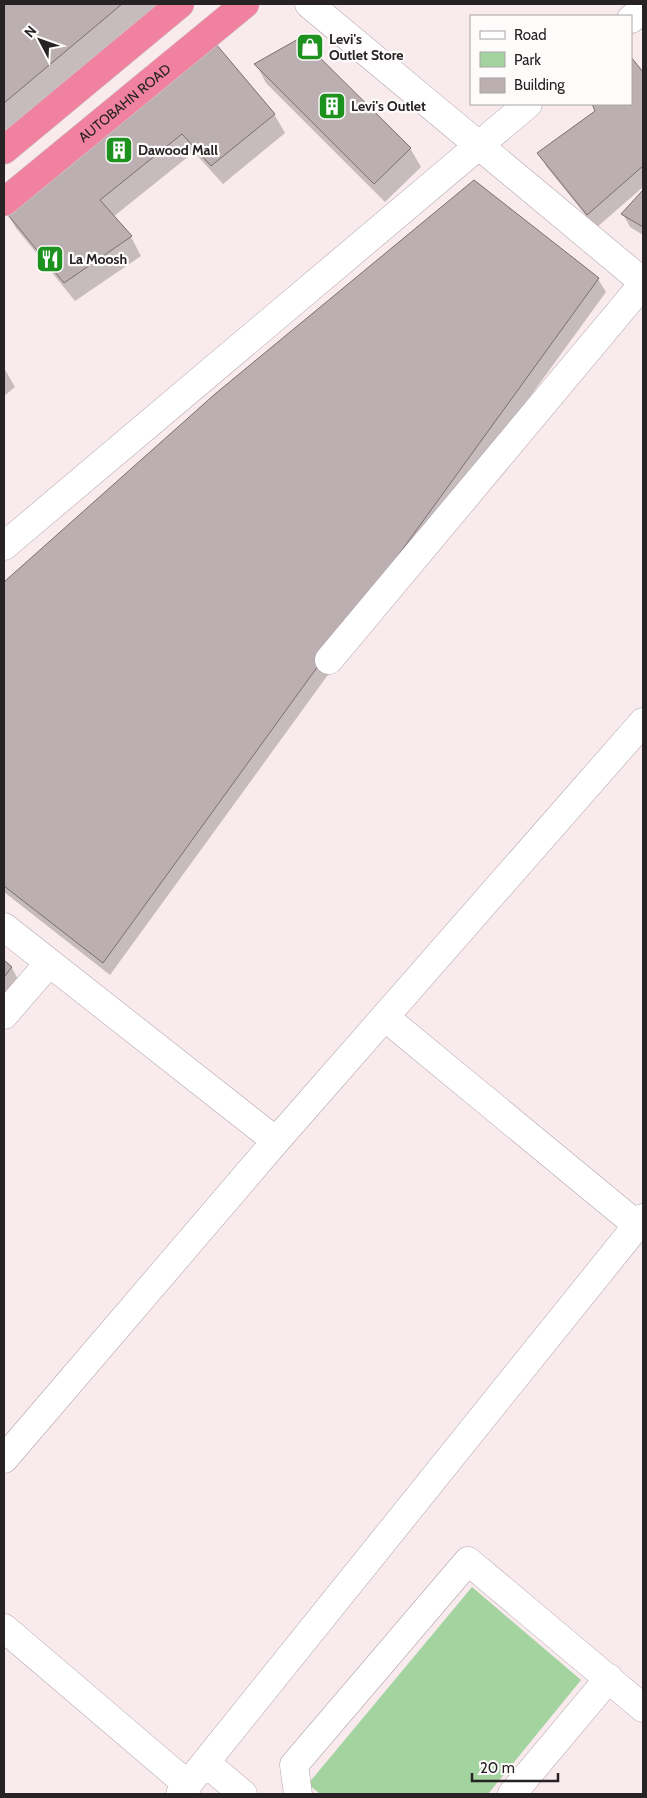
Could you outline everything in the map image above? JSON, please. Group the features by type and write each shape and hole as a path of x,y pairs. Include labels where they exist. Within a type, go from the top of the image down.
{"highway":[{"path":"4,150 180,4"},
{"name":"AUTOBAHN ROAD","path":"4,202 245,4"}],"street":[{"path":"309,4 479,144 643,283 329,660"},
{"path":"632,18 643,8"},
{"path":"4,546 527,105"},
{"path":"4,1459 276,1141 386,1018 643,722"},
{"path":"4,927 276,1141"},
{"path":"4,1015 48,963"},
{"path":"4,1628 184,1790 640,1221 386,1018"},
{"path":"298,1794 294,1765 468,1561 643,1708"},
{"path":"512,1794 609,1678"},
{"path":"206,1763 243,1794"}],"green space":[{"path":"472,1587 581,1680 488,1794 320,1794 308,1784"}],"building":[{"path":"4,4 122,4 4,103"},
{"name":"Dawood Mall","path":"210,37 275,114 211,166 182,134 100,200 132,236 64,283 4,210"},
{"name":"Levi's Outlet","path":"300,38 411,148 374,184 254,64"},
{"path":"632,58 643,72 643,166 587,215 537,153 595,111 592,105 632,105"},
{"path":"474,180 599,278 103,963 4,886 4,582 215,394"},
{"path":"643,190 643,227 621,214"},
{"path":"4,960 12,967 4,977"}],"place":[{"name":"Levi's Outlet Store","path":"310,47"},
{"name":"Levi's Outlet","path":"332,106"},
{"name":"Dawood Mall","path":"119,150"},
{"name":"La Moosh","path":"50,259"}]}
